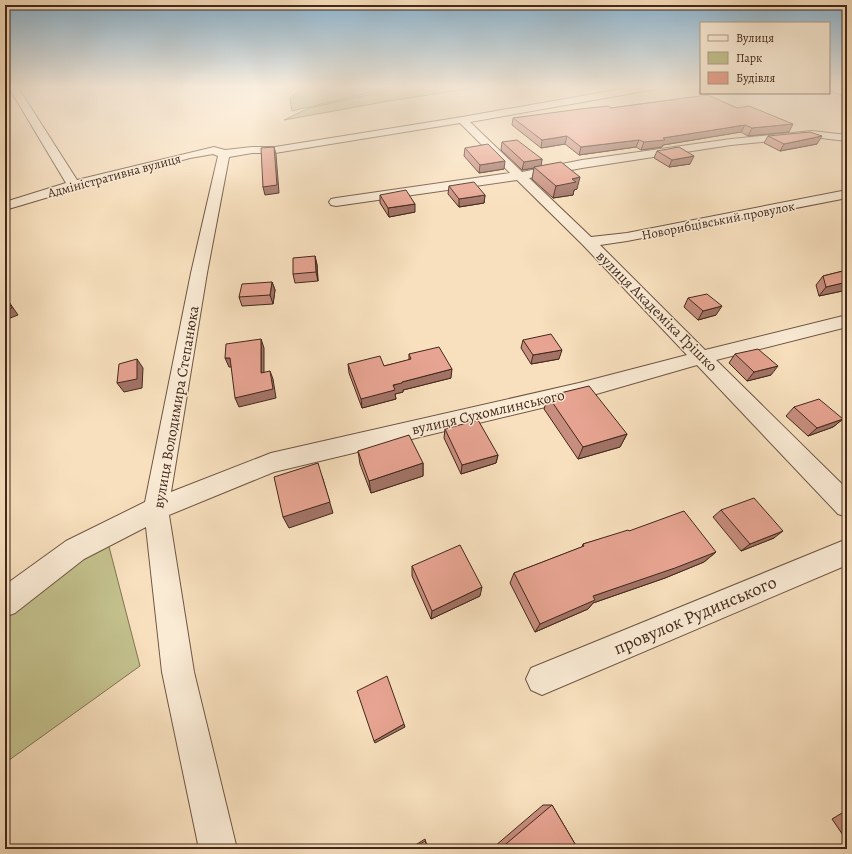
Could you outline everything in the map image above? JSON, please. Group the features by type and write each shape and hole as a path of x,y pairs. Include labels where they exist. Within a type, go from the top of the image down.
{"street":[{"path":"37,126 74,185"},
{"name":"Адміністративна вулиця","path":"5,206 74,185 202,152 214,150 224,154 252,150 275,150 426,126"},
{"name":"вулиця Академіка Грішко","path":"468,126 588,242 847,506"},
{"path":"336,202 519,176 582,164 732,142 812,134 847,138"},
{"name":"вулиця Володимира Степанюка","path":"218,849 178,672 156,509 199,273 224,154"},
{"name":"Новорибцівський провулок","path":"588,242 627,237 847,194"},
{"name":"вулиця Сухомлинського","path":"5,603 75,550 156,509 271,464 579,391 702,357 847,320"},
{"name":"провулок Рудинського","path":"542,679 847,552"}],"green space":[{"path":"107,539 140,666 5,763 5,616"}],"building":[{"path":"523,126 740,126 663,138 665,140 644,142 639,140 581,147 567,136 542,140"},
{"path":"747,126 774,126 752,128"},
{"path":"810,132 822,136 784,144 768,136"},
{"path":"517,140 542,159 524,162 502,142"},
{"path":"488,144 505,161 480,165 465,148"},
{"path":"274,147 277,185 263,187 261,148"},
{"path":"679,147 694,156 672,160 657,151"},
{"path":"561,162 580,177 572,179 576,182 556,186 534,167"},
{"path":"474,182 485,195 459,199 449,186"},
{"path":"406,190 415,204 388,208 380,195"},
{"path":"315,256 316,272 293,274 293,258"},
{"path":"847,270 847,282 826,287 823,276"},
{"path":"272,282 270,295 239,297 242,284"},
{"path":"707,294 722,306 703,311 688,298"},
{"path":"5,298 12,308 5,310"},
{"path":"551,334 562,350 533,355 523,340"},
{"path":"261,339 261,373 270,371 273,389 235,398 230,358 225,358 226,344"},
{"path":"439,347 452,369 402,382 393,385 395,390 361,399 348,364 380,356 384,366 411,359 409,354"},
{"path":"758,349 778,366 754,372 735,354"},
{"path":"137,359 137,379 117,383 119,364"},
{"path":"589,386 627,434 583,447 548,396"},
{"path":"819,399 843,419 817,428 794,407"},
{"path":"478,420 498,455 462,465 445,429"},
{"path":"409,435 423,463 369,481 358,451"},
{"path":"318,463 330,502 283,517 274,477"},
{"path":"754,498 783,531 750,544 721,510"},
{"path":"684,511 716,552 675,568 593,596 595,600 540,624 514,573 584,546 583,544 628,530 629,531"},
{"path":"460,545 482,587 432,611 412,566"},
{"path":"387,676 404,724 374,741 357,691"},
{"path":"552,805 578,849 500,849"},
{"path":"425,841 428,849 412,849"}]}
